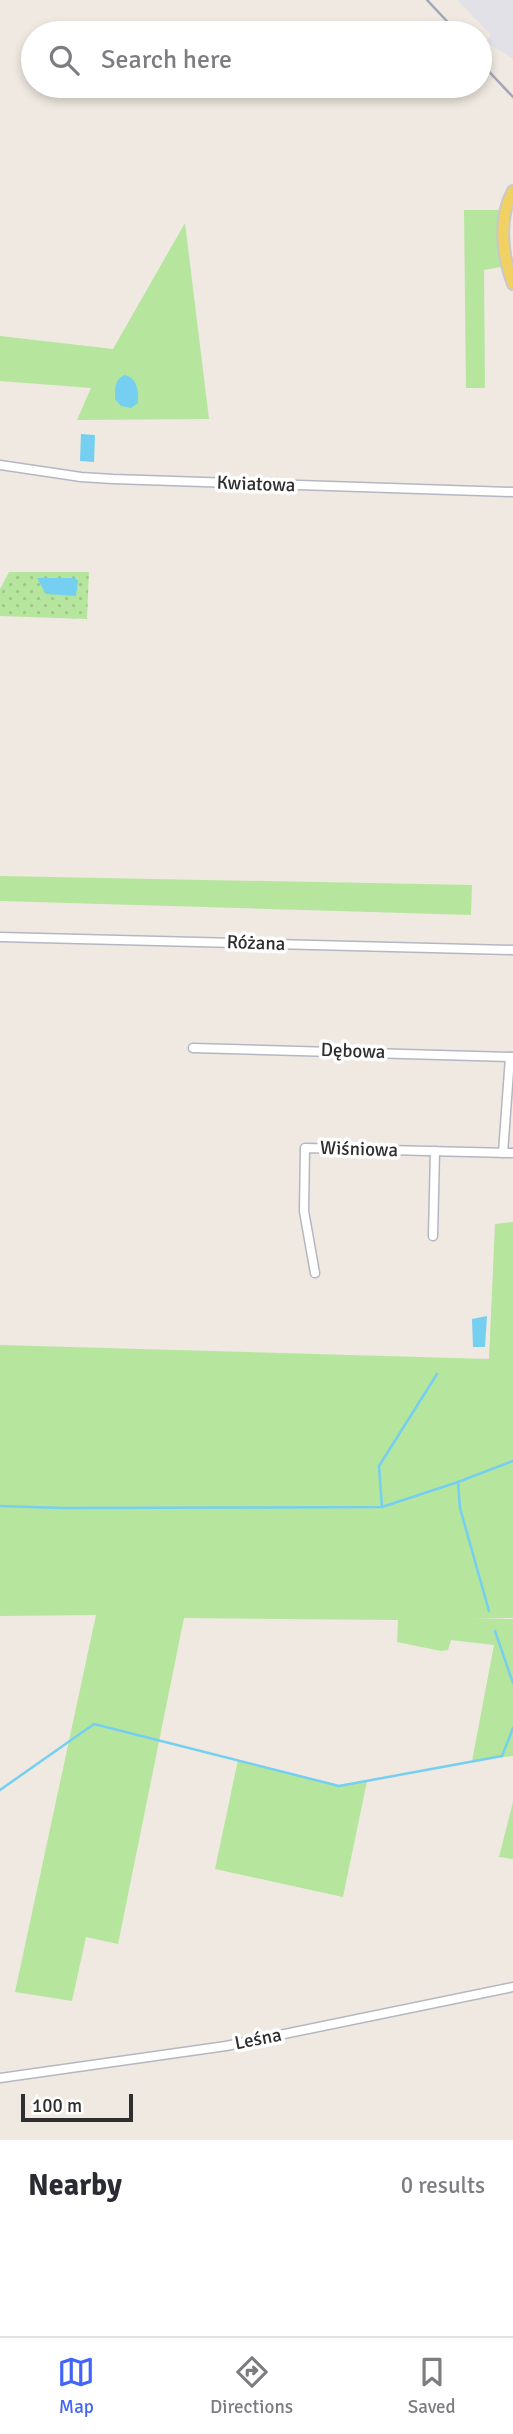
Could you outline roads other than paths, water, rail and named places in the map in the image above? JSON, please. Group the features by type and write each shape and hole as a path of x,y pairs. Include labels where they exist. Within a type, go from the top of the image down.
{"main road":[{"path":"513,191 503,233 507,267 513,284"}],"street":[{"name":"Kwiatowa","path":"0,465 113,479 513,492"},
{"name":"Różana","path":"0,937 513,950"},
{"name":"Dębowa","path":"193,1048 512,1057"},
{"path":"503,1153 512,1057"},
{"name":"Wiśniowa","path":"315,1273 304,1211 305,1148 513,1153"},
{"path":"433,1236 435,1151"},
{"name":"Leśna","path":"0,2078 226,2046 513,1987"}],"water":[{"path":"124,375 132,379 137,389 138,403 131,408 121,406 115,399 117,383"},
{"path":"81,434 95,435 94,462 80,461"},
{"path":"37,578 75,578 78,581 76,596 46,594"},
{"path":"487,1316 485,1347 473,1347 472,1319"}],"waterway":[{"path":"382,1507 379,1466 437,1374"},
{"path":"489,1611 460,1508 458,1482 513,1461"},
{"path":"0,1506 382,1507 458,1482"},
{"path":"495,1631 513,1683"},
{"path":"0,1790 94,1724 339,1786 502,1756 513,1728"}],"railway":[{"path":"427,0 447,21"},
{"path":"492,75 513,97"}]}
